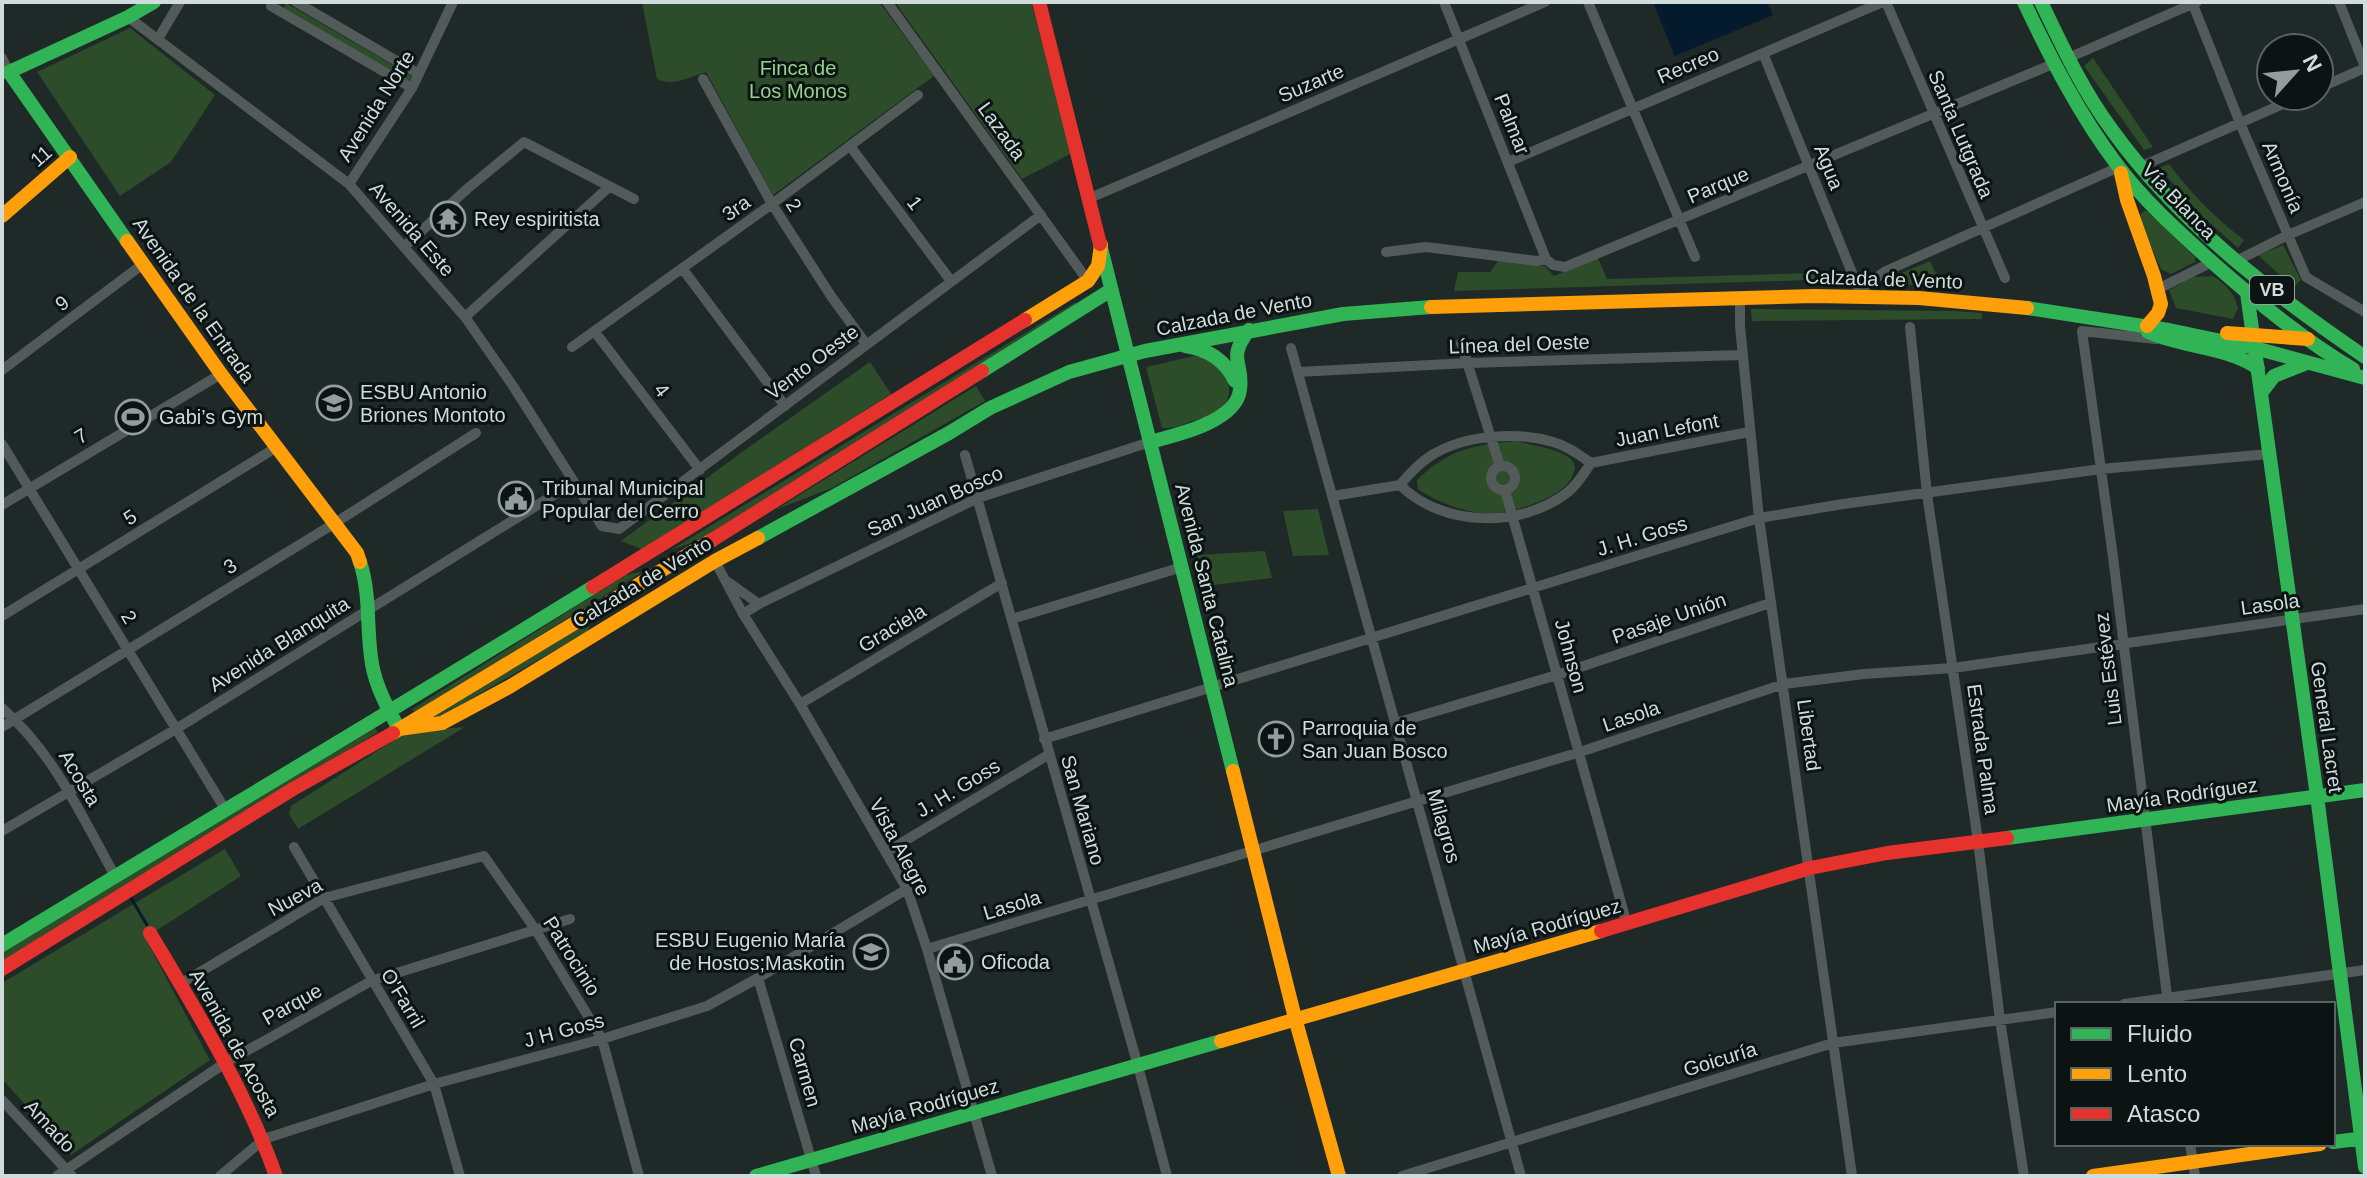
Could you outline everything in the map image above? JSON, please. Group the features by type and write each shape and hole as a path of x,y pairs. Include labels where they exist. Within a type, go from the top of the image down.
{"main road":[{"name":"Avenida Santa Catalina","path":"1039,2 1295,1018 1339,1176"},
{"name":"Vía Blanca","path":"2024,2 2053,64 2119,167 2185,238 2216,255 2236,261 2360,354"},
{"name":"Vía Blanca","path":"2041,2 2068,58 2112,129 2216,255"},
{"path":"4,68 128,17 147,4"},
{"name":"Avenida de la Entrada","path":"4,68 221,374 357,553 364,570 372,664 389,712 399,729"},
{"name":"11","path":"2,216 70,157"},
{"path":"2119,167 2161,304 2158,313 2142,326 2244,359 2258,368"},
{"path":"1101,245 1098,266 1088,281 1105,284 1111,290"},
{"path":"2216,255 2241,273 2247,293"},
{"name":"Calzada de Vento","path":"2,945 389,712 1088,281"},
{"name":"Calzada de Vento","path":"2,969 288,792 399,729 702,546 1111,290"},
{"name":"VB","path":"2247,293 2307,339 2365,377"},
{"name":"General Lacret","path":"2247,293 2365,1167"},
{"name":"Calzada de Vento","path":"399,729 442,723 509,687 715,561 990,408 1082,369 1145,351 1343,314 1413,308 1740,298 1861,295 1997,304 2142,326"},
{"path":"1150,442 1214,420 1235,403 1240,392 1235,353 1238,342 1249,330"},
{"path":"2165,335 2254,341 2307,339 2327,342 2360,354"},
{"path":"2254,341 2307,363 2365,377"},
{"path":"1177,344 1208,351 1226,364 1236,389 1225,412"},
{"path":"2261,393 2273,377 2307,363"},
{"path":"635,561 750,532 831,498"},
{"name":"Mayía Rodríguez","path":"756,1176 1627,924 1810,868 1887,853 2365,790"},
{"name":"Avenida de Acosta","path":"150,933 225,1063 264,1139 276,1176"},
{"path":"2335,1142 2363,1138"},
{"path":"2093,1176 2194,1168 2310,1146"}],"street":[{"path":"158,39 180,2"},
{"path":"273,2 271,6 412,88"},
{"path":"296,2 419,74"},
{"name":"Avenida Norte","path":"349,184 412,88 453,2"},
{"name":"Lazada","path":"887,2 1088,281"},
{"name":"Palmar","path":"1444,2 1546,259"},
{"name":"Suzarte","path":"1090,198 1545,2"},
{"path":"1588,2 1695,257"},
{"name":"Recreo","path":"1508,162 1884,2"},
{"name":"Santa Lutgrada","path":"1884,2 2005,278"},
{"path":"2335,81 2365,67 2339,2"},
{"path":"2068,58 2194,3"},
{"name":"Armonía","path":"2194,3 2240,123 2306,277 2365,312"},
{"name":"Avenida Este","path":"128,17 349,184 465,317 602,526"},
{"name":"Agua","path":"1763,53 1861,295"},
{"name":"Parque","path":"1386,252 1426,247 1537,261 1546,259 1553,265 1565,267 2053,64"},
{"name":"2","path":"703,79 772,204 866,344"},
{"name":"3ra","path":"572,347 918,95"},
{"path":"2142,166 2265,112"},
{"path":"404,247 524,142 634,199"},
{"name":"1","path":"850,146 951,281"},
{"path":"1861,295 1867,284 1879,275 2119,167"},
{"path":"465,317 609,187"},
{"path":"2236,261 2365,202"},
{"name":"Vento Oeste","path":"602,526 619,529 1041,215"},
{"path":"2158,289 2216,255"},
{"name":"9","path":"2,370 143,264"},
{"path":"682,268 785,406"},
{"name":"Libertad","path":"1740,298 1742,355 1759,518 1852,1176"},
{"name":"Estrada Palma","path":"1910,327 1927,494 2024,1176"},
{"name":"Luis Estévez","path":"2165,335 2082,331 2168,1001"},
{"name":"4","path":"595,332 700,470"},
{"name":"Johnson","path":"1461,343 1500,466"},
{"name":"Milagros","path":"1291,348 1521,1176"},
{"name":"Línea del Oeste","path":"1298,372 1468,363 1742,355"},
{"name":"7","path":"2,505 221,374"},
{"name":"Juan Lefont","path":"1591,463 1571,449 1552,442 1520,437 1492,438 1455,444 1441,450 1429,457 1400,485 1407,493 1440,509 1490,519 1544,506 1563,496 1575,486 1591,463 1749,432"},
{"name":"3","path":"2,727 476,433"},
{"name":"San Juan Bosco","path":"743,614 978,498 1150,442"},
{"name":"2","path":"2,444 225,809"},
{"name":"5","path":"2,616 277,447"},
{"name":"J. H. Goss","path":"1044,739 1759,518 2101,469 2269,454"},
{"name":"San Mariano","path":"965,455 1167,1176"},
{"name":"Johnson","path":"1500,466 1512,469 1515,477 1514,485 1505,490 1496,488 1491,482 1493,470 1500,466"},
{"name":"Avenida Blanquita","path":"2,831 176,729 573,483"},
{"path":"1333,496 1400,485"},
{"name":"Johnson","path":"1505,490 1627,924"},
{"name":"Vista Alegre","path":"715,561 743,614 800,704 907,889 992,1176"},
{"path":"1012,619 1182,567"},
{"path":"723,578 759,604"},
{"name":"Graciela","path":"800,704 1002,583"},
{"name":"Pasaje Unión","path":"1396,723 1557,675 1770,603"},
{"name":"Lasola","path":"927,949 1580,752 1784,684 1864,674 1953,668 2365,609"},
{"name":"Acosta","path":"2,708 47,757 115,876"},
{"name":"J. H. Goss","path":"886,852 1048,755"},
{"name":"O'Farril","path":"294,847 434,1084 460,1176"},
{"name":"Nueva","path":"180,984 324,898 484,856"},
{"name":"Patrocinio","path":"484,856 535,929 602,1039 639,1176"},
{"name":"J H Goss","path":"220,1176 264,1139 434,1084 602,1039 707,1006 907,889"},
{"name":"Parque","path":"65,1174 225,1063 371,981 570,919"},
{"path":"2168,1001 2365,970"},
{"name":"Carmen","path":"758,978 816,1176"},
{"name":"Goicuría","path":"1402,1176 1833,1043 2055,1012"},
{"name":"Amado","path":"2,1100 65,1174"},
{"path":"2190,1146 2194,1168"}],"green space":[{"name":"Finca de Los Monos","path":"642,2 879,2 934,76 773,195 706,72 675,82 657,79"},
{"path":"895,2 1031,2 1072,153 1022,179"},
{"path":"286,3 412,76 409,81 284,8"},
{"path":"130,28 215,95 171,162 120,196 37,72"},
{"path":"2093,58 2153,147 2144,150 2084,66"},
{"path":"2169,164 2204,205 2244,240 2238,248 2202,216 2159,168"},
{"path":"2144,211 2195,257 2195,262 2171,274 2161,269 2140,222"},
{"path":"2283,245 2301,280 2293,287 2258,255"},
{"path":"1598,258 1607,279 1845,272 1846,279 1454,291 1458,272 1490,272 1498,261 1545,266 1554,276"},
{"path":"1930,261 1941,284 1898,285 1892,280 1892,277"},
{"path":"2213,276 2226,286 2234,298 2238,308 2233,319 2176,308 2169,290 2193,277"},
{"path":"1078,303 697,541 671,550"},
{"path":"1751,309 1955,311 1982,313 1982,319 1752,321"},
{"path":"1194,356 1212,360 1223,369 1229,389 1226,403 1210,416 1162,428 1146,367"},
{"path":"870,362 891,394 642,549 621,541 749,447"},
{"path":"976,386 985,401 832,488 775,510"},
{"path":"1516,441 1569,458 1575,468 1568,483 1533,504 1492,513 1457,508 1418,489 1417,480 1451,455 1487,444"},
{"path":"1318,509 1329,555 1293,556 1283,511"},
{"path":"1265,551 1272,578 1205,586 1197,555"},
{"path":"644,571 415,713 412,709 626,575"},
{"path":"591,620 588,631 438,718 427,720"},
{"path":"465,727 298,829 289,814 291,806 407,732"},
{"path":"375,728 378,732 2,964 2,952"},
{"path":"225,849 241,876 145,938 210,1060 71,1155 2,1079 2,983"}],"water":[{"path":"1653,2 1767,2 1773,15 1675,56"}],"waterway":[{"path":"131,898 147,925"}],"traffic: fast":[{"path":"127,241 9,72 154,2"},
{"path":"2024,2 2079,107 2104,147 2139,192 2245,291 2353,369"},
{"path":"2041,2 2101,115 2167,196 2261,282 2365,357"},
{"path":"1100,244 1233,771"},
{"path":"982,371 1111,290"},
{"path":"2247,293 2365,1167"},
{"path":"758,538 990,408 1069,372 1145,351 1343,314 1431,307"},
{"path":"2027,308 2169,330 2255,348 2365,378"},
{"path":"1150,442 1203,425 1228,411 1240,390 1238,348 1249,330"},
{"path":"2148,332 2232,355 2258,368"},
{"path":"1185,346 1215,357 1235,381"},
{"path":"2261,393 2274,376 2307,363"},
{"path":"360,562 366,587 374,673 399,729"},
{"path":"2,945 593,587"},
{"path":"2007,838 2365,790"},
{"path":"756,1176 1221,1041"},
{"path":"2335,1142 2365,1138"}],"traffic: slow":[{"path":"2,216 70,157"},
{"path":"2121,173 2161,304 2147,326"},
{"path":"127,241 221,374 357,553 360,562"},
{"path":"1025,320 1088,281 1098,266 1101,245"},
{"path":"1431,307 1814,296 1919,298 2027,308"},
{"path":"2227,333 2308,339"},
{"path":"399,729 442,723 509,687 758,538"},
{"path":"393,733 712,540"},
{"path":"1233,771 1295,1018 1339,1176"},
{"path":"1221,1041 1601,931"},
{"path":"2093,1176 2306,1146"}],"traffic: jam":[{"path":"1039,2 1100,244"},
{"path":"593,587 1025,320"},
{"path":"712,540 982,371"},
{"path":"2,969 293,789 393,733"},
{"path":"1601,931 1810,868 1887,853 2007,838"},
{"path":"150,933 235,1082 276,1176"}],"place":[{"name":"Rey espiritista","path":"448,219"},
{"name":"ESBU Antonio Briones Montoto","path":"334,403"},
{"name":"Gabi’s Gym","path":"133,417"},
{"name":"Tribunal Municipal Popular del Cerro","path":"516,499"},
{"name":"Parroquia de San Juan Bosco","path":"1276,739"},
{"name":"ESBU Eugenio María de Hostos;Maskotin","path":"871,952"},
{"name":"Oficoda","path":"955,962"}]}
